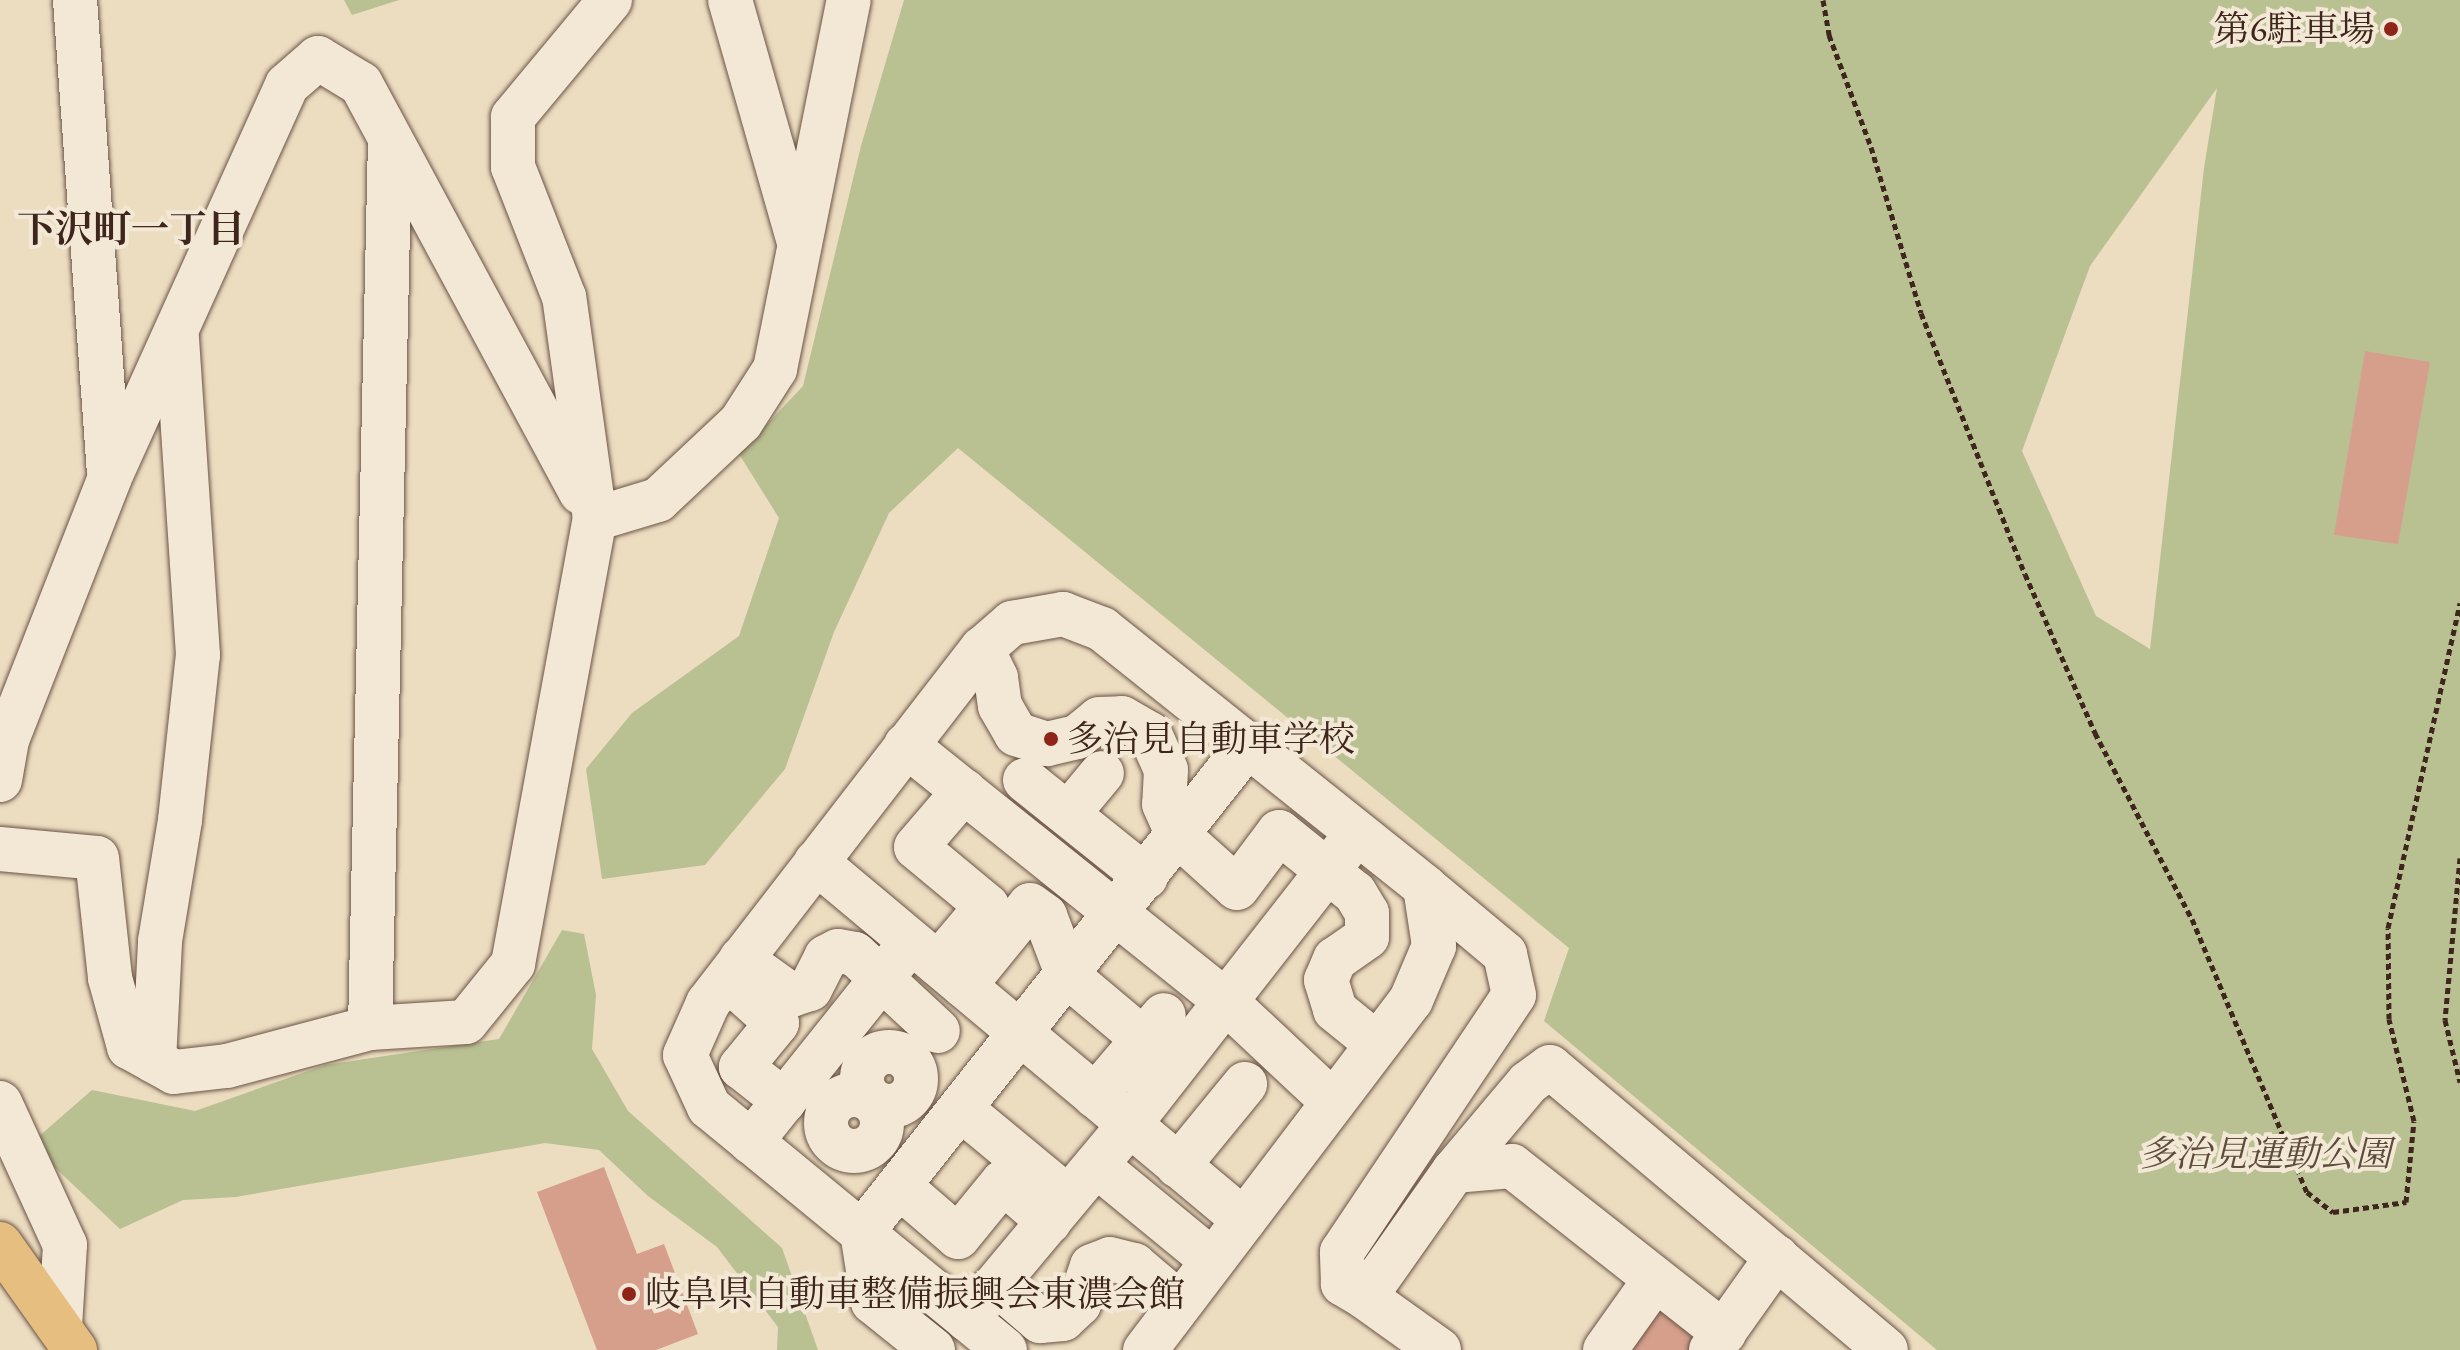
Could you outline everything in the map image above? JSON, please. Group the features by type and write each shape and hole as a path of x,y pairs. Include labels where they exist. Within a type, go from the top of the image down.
{"main road":[{"path":"0,1244 68,1339"}],"street":[{"path":"75,0 110,477"},
{"path":"0,849 97,858 110,978 129,1047 174,1072 227,1066 370,1028 466,1022 513,964 595,519 564,297 513,167 513,117 610,0"},
{"path":"730,0 802,253"},
{"path":"595,519 658,500 741,422 775,369 802,253 848,2"},
{"path":"2,751 110,477 287,85 318,58 361,84 595,519"},
{"path":"370,1028 390,138"},
{"path":"154,1061 160,941 180,820 198,655 177,330"},
{"path":"1005,1350 709,1107 685,1055 708,1003 982,649 1012,623 1063,614 1102,629 1505,954 1514,995 1342,1252 1343,1284 1439,1350"},
{"path":"982,649 996,678 1000,706 1016,734 1047,744 1077,737 1099,719 1122,718 1150,734 1166,770 1164,804 1178,835 1237,888 1279,832 1355,893 1367,913 1367,937 1335,959 1326,980 1335,1010 1377,1044"},
{"path":"906,745 1225,1001 1333,1102"},
{"path":"933,1350 873,1302 862,1232 1022,1035 1248,745"},
{"path":"1068,814 1102,773"},
{"path":"1025,780 1146,877"},
{"path":"938,964 987,906 916,847 964,791"},
{"path":"967,1319 1129,1125 1357,833"},
{"path":"816,862 1244,1220"},
{"path":"1145,1350 1411,1000 1434,946 1425,887"},
{"path":"880,981 938,964 1030,905 1045,916 1068,976 1154,1027 1095,1096"},
{"path":"734,969 791,995 810,989 826,957 838,951 855,954 921,1028"},
{"path":"734,969 777,1023 741,1067 833,1090"},
{"path":"803,1185 833,1090 880,981"},
{"path":"1365,1297 1454,1171 1528,1083 1550,1067 1886,1350"},
{"path":"751,1142 833,1090"},
{"path":"0,1103 65,1245 68,1339"},
{"path":"1178,1166 1241,1108"},
{"path":"962,1110 1034,1145 1059,1210"},
{"path":"1490,1130 1723,1334"},
{"path":"1096,1165 1138,1220 1213,1261"},
{"path":"1454,1171 1512,1166 1723,1334"},
{"path":"899,1186 958,1237 1003,1182 1059,1210"},
{"path":"1723,1334 1777,1257"},
{"path":"997,1284 1040,1321 1063,1319 1079,1304 1092,1266 1110,1259 1134,1265 1180,1304"},
{"path":"1605,1350 1654,1281"}],"path":[{"path":"1823,0 1829,35 1871,147 1921,313 2025,574 2095,733 2192,919 2307,1192 2333,1212 2406,1202 2414,1121 2389,1019 2388,928 2460,603"},
{"path":"2460,858 2445,1020 2460,1082"}],"green space":[{"path":"344,0 399,0 352,15"},
{"name":"多治見運動公園","path":"904,0 2460,0 2460,1350 1937,1350 1544,1021 1569,948 958,448 889,513 834,632 785,769 705,865 602,879 586,769 632,713 739,636 779,518 739,454 803,386 861,146","holes":["2217,88 2204,168 2150,649 2096,616 2022,451 2090,266"]},
{"path":"562,930 584,934 596,995 592,1049 628,1111 782,1248 818,1350 777,1350 778,1327 717,1247 648,1196 599,1150 545,1143 236,1197 183,1200 120,1229 30,1144 92,1090 195,1111 325,1065 499,1039"}],"building":[{"path":"2365,351 2430,362 2398,544 2334,535"},
{"name":"岐阜県自動車整備振興会東濃会館","path":"604,1167 637,1254 664,1244 698,1334 656,1350 597,1350 537,1192"},
{"path":"1656,1291 1709,1330 1694,1350 1612,1350"}],"place":[{"name":"第6駐車場","path":"2391,29"},
{"name":"多治見自動車学校","path":"1051,739"},
{"name":"岐阜県自動車整備振興会東濃会館","path":"629,1294"}],"district":[{"name":"下沢町一丁目","path":"131,229"}]}
